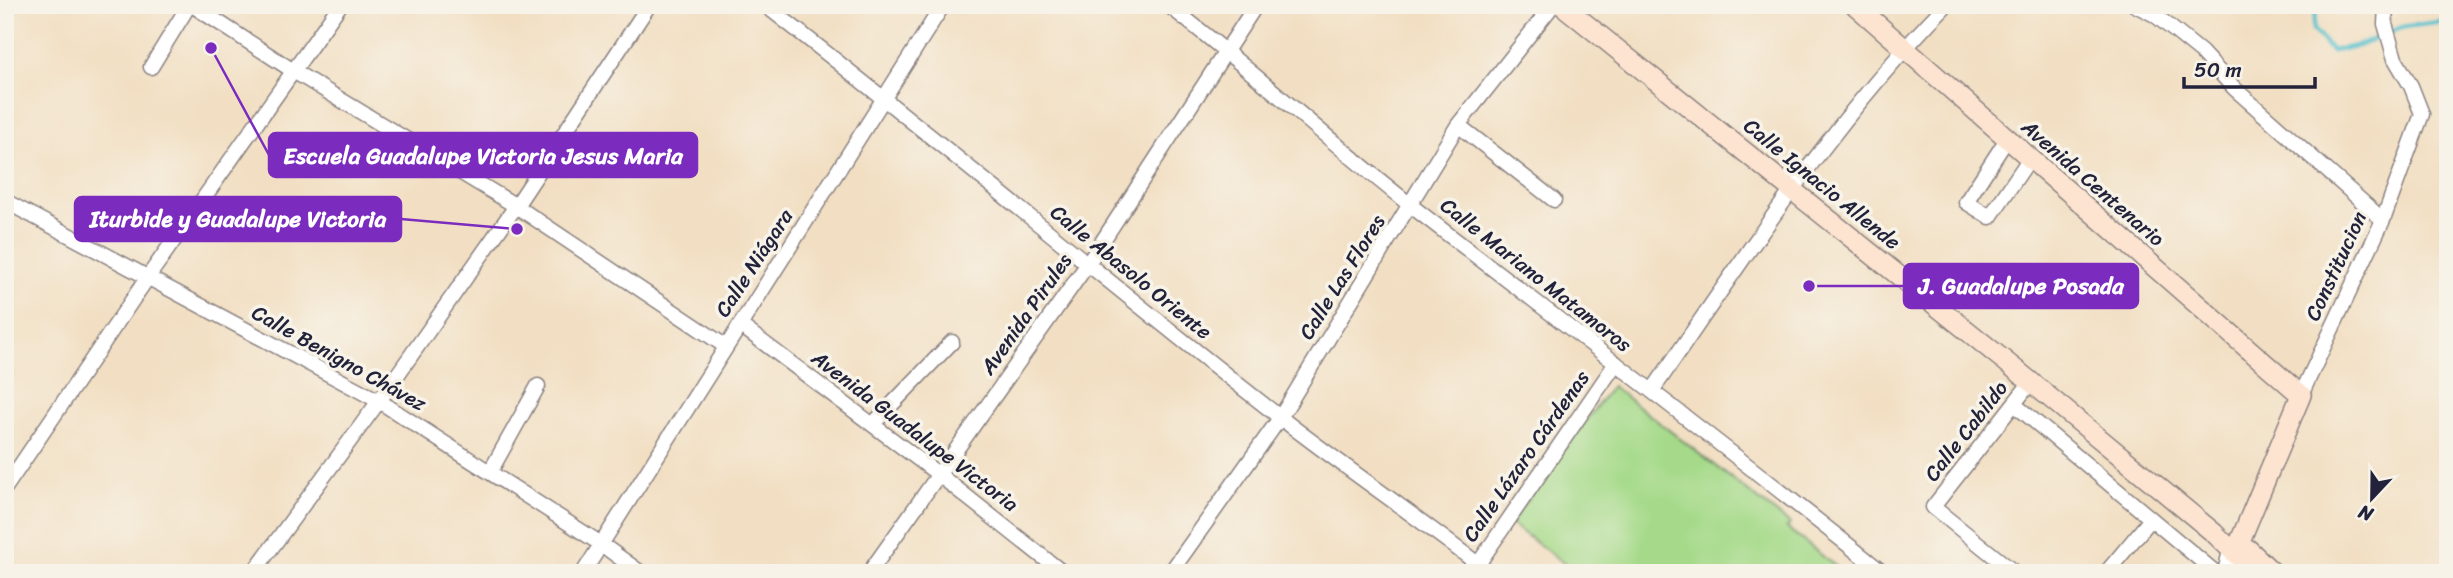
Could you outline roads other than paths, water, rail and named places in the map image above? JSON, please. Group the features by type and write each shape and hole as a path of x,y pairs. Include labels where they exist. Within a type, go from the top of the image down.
{"street":[{"path":"151,67 191,5 295,72 516,206 725,346"},
{"path":"5,488 148,277 340,5"},
{"path":"253,573 379,401 516,206 649,5"},
{"name":"Calle Abasolo Oriente","path":"765,5 1280,418 1479,570"},
{"name":"Calle Niágara","path":"583,573 943,5"},
{"name":"Calle Mariano Matamoros","path":"1168,5 1227,50 1411,205 1883,573"},
{"name":"Avenida Pirules","path":"869,573 1087,265 1256,5"},
{"name":"Calle Las Flores","path":"1170,573 1280,418 1458,125 1553,5"},
{"name":"Calle Ignacio Allende","path":"1562,5 1792,188 2214,533 2235,546"},
{"name":"Avenida Centenario","path":"1855,5 2301,395"},
{"path":"1652,391 1792,188 1904,48 1946,5"},
{"path":"2135,5 2155,15 2201,52 2235,89 2383,220"},
{"name":"Constitucion","path":"2235,546 2301,395 2383,220 2422,114 2412,86 2395,59 2385,24 2386,5"},
{"path":"1458,125 1554,200"},
{"path":"2007,139 1966,202 1990,217 2030,158"},
{"name":"Calle Benigno Chávez","path":"7,206 148,277 379,401 601,544 641,573"},
{"name":"Avenida Guadalupe Victoria","path":"740,325 939,474 1063,573"},
{"path":"873,424 952,342"},
{"name":"Calle Lázaro Cárdenas","path":"1479,570 1616,363"},
{"name":"Calle Cabildo","path":"2015,573 1933,507 2031,382"},
{"path":"490,472 538,386"},
{"path":"2014,404 2216,573"},
{"path":"2106,573 2151,519"},
{"path":"2225,573 2235,546 2258,569"}],"waterway":[{"path":"2316,5 2313,30 2332,51 2357,46 2403,27 2448,21"}],"place":[{"name":"Escuela Guadalupe Victoria Jesus Maria","path":"211,48"},
{"name":"Iturbide y Guadalupe Victoria","path":"517,229"},
{"name":"J. Guadalupe Posada","path":"1809,286"}]}
